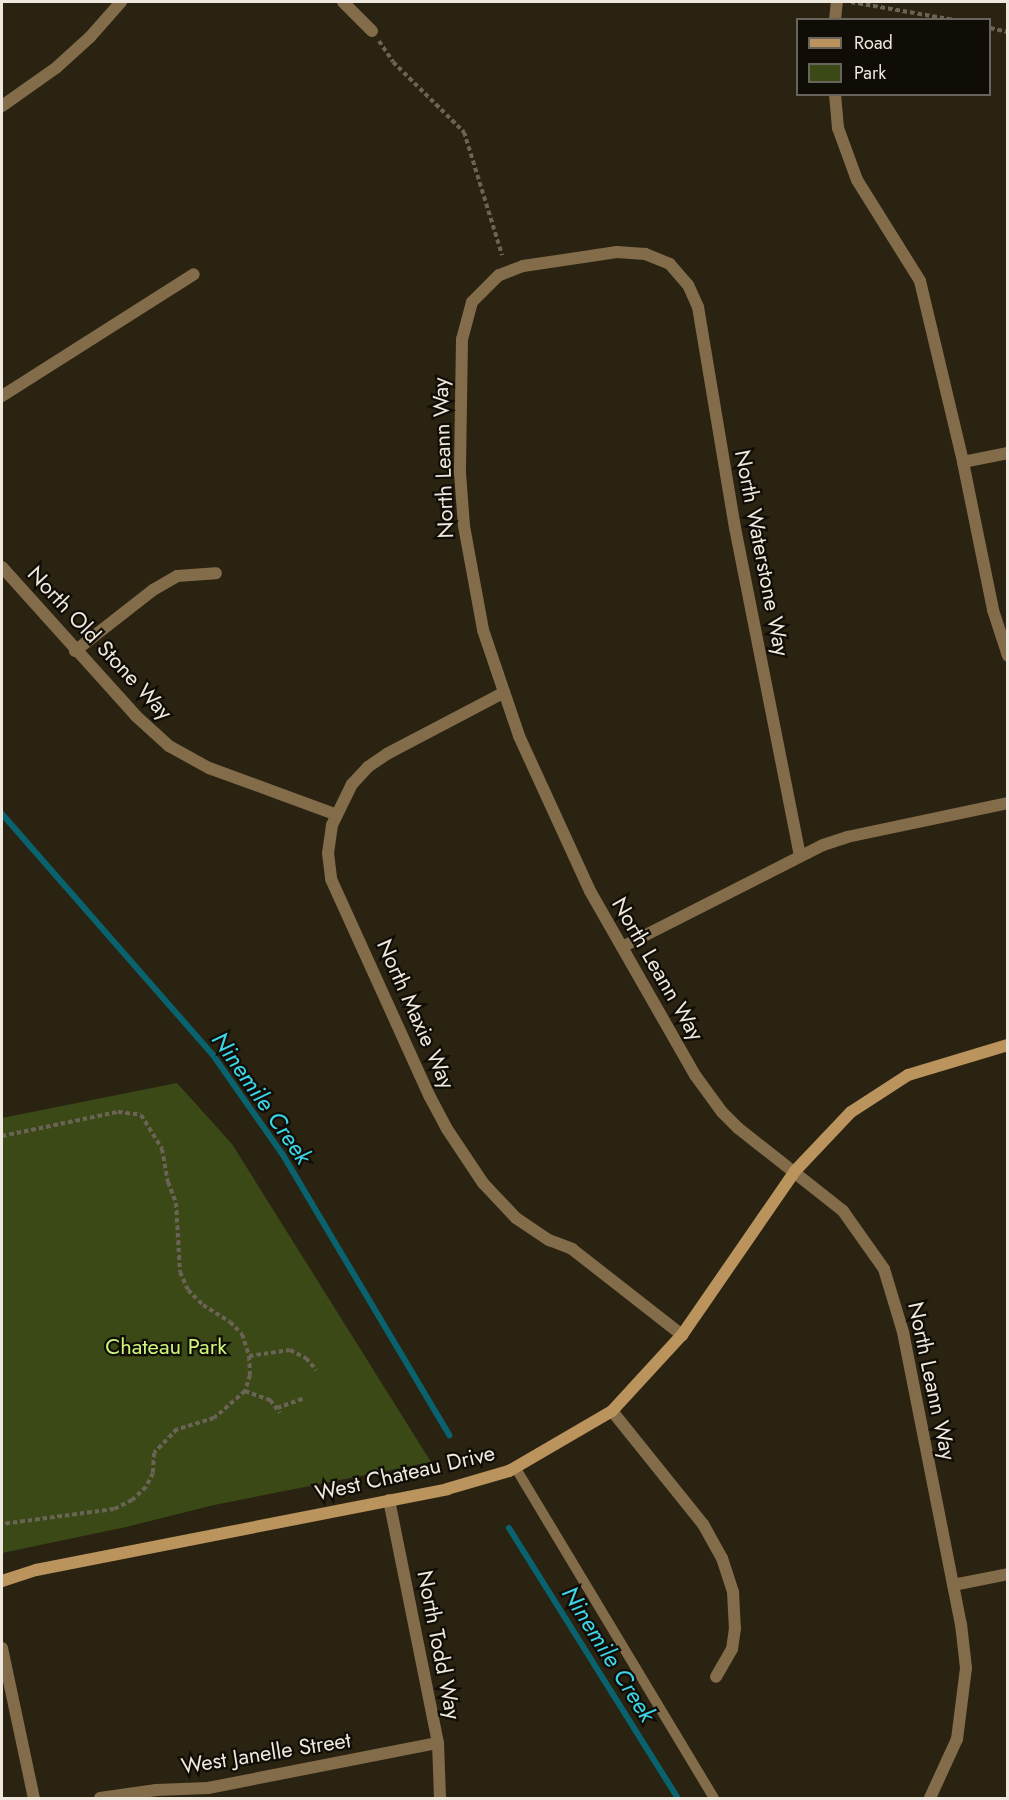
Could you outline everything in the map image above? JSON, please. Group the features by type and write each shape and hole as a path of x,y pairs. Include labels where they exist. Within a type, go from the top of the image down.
{"street":[{"path":"2,106 57,67 90,37 121,2"},
{"path":"343,2 372,31"},
{"path":"835,18 837,2"},
{"path":"835,96 838,128 857,180 920,281 963,462 993,610 1008,656"},
{"name":"North Leann Way","path":"670,264 645,254 617,252 524,266 499,275 472,302 462,339 459,429 464,526 483,630 503,693 591,891 622,947 708,1095 738,1128 843,1211 884,1269 903,1332 954,1585 966,1668 957,1739 930,1798"},
{"name":"North Waterstone Way","path":"670,264 688,285 698,307 735,528 800,856"},
{"path":"2,396 194,274"},
{"path":"963,462 1008,453"},
{"name":"North Old Stone Way","path":"2,567 75,651 151,732 169,746 209,768 335,814"},
{"path":"75,651 153,590 177,576 216,573"},
{"name":"North Maxie Way","path":"503,693 368,768 352,784 335,814 328,854 331,879 430,1097 466,1160 516,1218 549,1240 572,1249 682,1335"},
{"path":"622,947 800,856 847,837 1008,803"},
{"name":"West Chateau Drive","path":"2,1581 36,1570 479,1481 515,1467 612,1411 682,1335 795,1171 851,1112 908,1075 1008,1045"},
{"path":"612,1411 703,1524 722,1558 733,1592 735,1628 732,1649 716,1677"},
{"name":"North Todd Way","path":"389,1500 438,1743 440,1798"},
{"path":"954,1585 1008,1574"},
{"path":"2,1648 34,1798"},
{"name":"West Janelle Street","path":"100,1798 156,1790 208,1788 438,1743"}],"lane":[{"path":"515,1467 714,1798"}],"path":[{"path":"850,2 942,18"},
{"path":"991,28 1008,32"},
{"path":"372,31 393,62 464,132 502,255"},
{"path":"2,1136 118,1112 141,1115 162,1149 168,1182 176,1203 180,1272 188,1290 203,1305 230,1322 242,1334 249,1356 250,1375 245,1390 214,1418 177,1429 154,1453 153,1473 146,1487 132,1500 114,1509 2,1524"},
{"path":"249,1356 290,1350 306,1358 316,1370"},
{"path":"245,1390 270,1400 280,1413"},
{"path":"278,1408 304,1398"}],"green space":[{"name":"Chateau Park","path":"177,1083 232,1144 431,1462 214,1505 126,1527 2,1553 2,1118"}],"waterway":[{"name":"Ninemile Creek","path":"2,814 213,1055 283,1155 449,1435"},
{"name":"Ninemile Creek","path":"509,1528 678,1798"}]}
